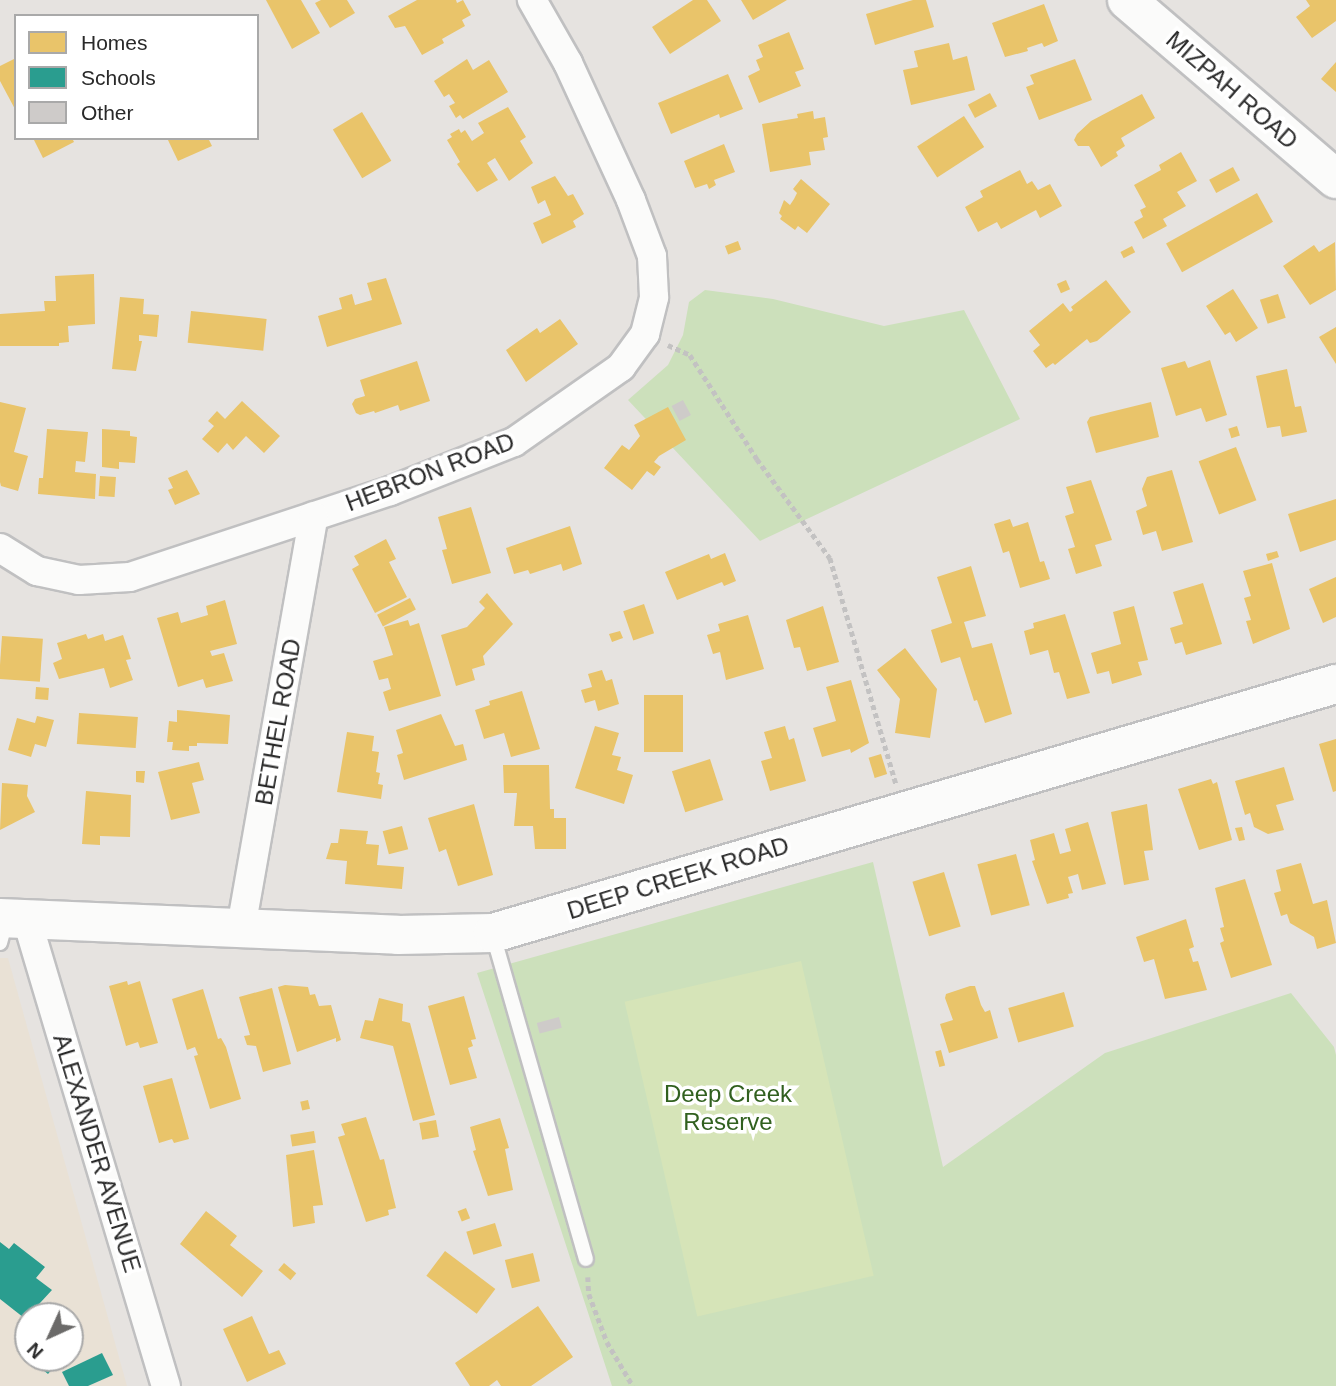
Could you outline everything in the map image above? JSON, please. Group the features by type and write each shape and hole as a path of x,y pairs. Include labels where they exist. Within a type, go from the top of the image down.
{"main road":[{"name":"MIZPAH ROAD","path":"1127,0 1336,179"},
{"name":"DEEP CREEK ROAD","path":"9,925 241,928 398,935 493,933 1336,684"}],"street":[{"name":"HEBRON ROAD","path":"0,548 37,571 79,580 130,577 390,491 514,442 621,367 645,334 654,297 652,256 631,200 568,63 532,0"},
{"name":"BETHEL ROAD","path":"241,928 314,516"},
{"name":"ALEXANDER AVENUE","path":"9,925 166,1386"}],"lane":[{"path":"493,933 586,1259"}],"path":[{"path":"645,334 690,355 757,459 830,558 904,810"},
{"path":"586,1259 589,1294 607,1342 634,1386"}],"shaded area":[{"path":"0,958 8,958 127,1386 0,1386"}],"green space":[{"path":"705,290 773,299 884,326 964,310 1020,419 760,541 628,400 668,365 683,335 689,302"},
{"name":"Deep Creek Reserve","path":"873,862 943,1167 1105,1053 1291,993 1334,1047 1336,1055 1336,1386 612,1386 477,973"},
{"path":"801,961 874,1276 697,1316 625,1002"}],"building: Homes":[{"path":"266,0 301,0 320,33 292,49"},
{"path":"321,0 347,0 355,13 330,28 315,3"},
{"path":"417,0 456,0 457,3 463,0 471,15 462,20 465,26 442,39 444,43 422,55 405,26 395,28 388,16"},
{"path":"693,0 707,0 721,21 670,54 652,27"},
{"path":"741,0 787,0 753,20"},
{"path":"913,0 926,0 934,27 875,45 866,14"},
{"path":"1306,0 1336,0 1336,21 1312,38 1296,17 1310,6"},
{"path":"1044,4 1058,41 1044,47 1042,43 1027,48 1028,51 1005,57 992,23"},
{"path":"789,32 804,69 795,72 801,86 759,103 748,76 760,70 756,60 763,57 758,45"},
{"path":"949,43 953,60 967,56 975,90 911,105 903,70 918,67 914,51"},
{"path":"14,59 14,107 0,81 0,66"},
{"path":"467,59 473,70 489,60 508,92 463,119 460,115 456,118 449,106 455,103 449,94 444,97 434,81"},
{"path":"1075,59 1092,100 1039,120 1026,87 1034,84 1030,75"},
{"path":"1336,62 1336,92 1321,79"},
{"path":"728,74 743,109 720,118 719,114 671,134 658,103"},
{"path":"990,93 997,106 975,118 968,105"},
{"path":"1142,94 1155,118 1121,138 1125,146 1116,152 1118,156 1101,167 1089,146 1078,146 1074,140 1077,134 1091,121"},
{"path":"508,107 526,137 520,141 533,163 509,181 495,158 487,163 498,180 477,192 457,164 460,162 447,140 452,137 450,134 459,129 461,133 465,130 472,141 484,133 478,123"},
{"path":"813,111 814,119 825,117 828,137 823,138 825,150 809,152 811,165 770,172 762,124 798,118 797,114"},
{"path":"362,112 391,161 362,178 333,130"},
{"path":"964,116 984,147 937,178 917,146"},
{"path":"34,140 73,140 74,142 43,158"},
{"path":"168,140 209,140 212,146 178,161"},
{"path":"724,144 735,172 714,180 716,185 709,189 707,184 695,188 684,161"},
{"path":"1181,152 1197,181 1177,192 1186,206 1163,219 1167,226 1143,239 1134,222 1143,217 1140,210 1146,207 1134,185 1161,170 1159,165"},
{"path":"1233,167 1240,180 1216,193 1209,180"},
{"path":"1020,170 1027,184 1032,181 1038,190 1050,184 1062,206 1040,218 1036,210 1001,229 997,222 978,232 965,207 983,197 980,191"},
{"path":"555,176 568,196 573,194 584,214 573,221 576,227 542,244 533,223 551,215 545,200 538,204 531,187"},
{"path":"801,179 830,204 807,233 798,226 795,230 780,219 782,216 779,213 784,200 790,205 794,199 797,193 793,189"},
{"path":"1257,193 1273,222 1182,272 1166,243"},
{"path":"738,241 741,249 728,254 725,246"},
{"path":"1335,242 1336,290 1310,305 1283,266 1314,245 1319,252"},
{"path":"1132,246 1135,252 1124,258 1120,252"},
{"path":"94,274 95,324 68,326 69,342 59,343 59,346 0,346 0,314 45,311 44,301 56,301 55,276"},
{"path":"386,278 402,324 327,347 318,316 342,309 339,298 352,294 355,305 372,300 367,283"},
{"path":"1066,280 1070,289 1061,293 1057,284"},
{"path":"1106,280 1131,312 1097,341 1090,343 1087,339 1055,365 1053,363 1046,368 1033,351 1040,345 1029,331 1063,303 1070,312 1073,310 1071,307"},
{"path":"1233,289 1258,328 1236,342 1230,332 1225,335 1206,306"},
{"path":"1278,294 1286,318 1268,324 1260,300"},
{"path":"120,297 144,299 143,314 159,315 157,337 139,335 139,341 142,341 136,371 112,369"},
{"path":"191,311 267,319 263,351 188,343"},
{"path":"560,319 578,344 526,382 506,350 537,328 540,333"},
{"path":"1336,327 1336,364 1319,337"},
{"path":"1210,360 1227,415 1206,422 1201,408 1176,416 1161,368 1185,361 1188,368"},
{"path":"417,361 430,401 400,411 398,405 375,413 356,413 352,404 355,399 365,396 360,380"},
{"path":"1287,369 1295,407 1301,406 1307,432 1282,437 1280,426 1267,428 1256,376"},
{"path":"242,401 280,436 264,453 246,436 233,450 227,443 218,453 202,439 214,426 208,421 217,411 225,419"},
{"path":"0,402 26,408 14,452 28,456 18,491 1,486 0,482"},
{"path":"1151,402 1159,437 1096,453 1087,422 1090,417"},
{"path":"668,407 686,440 659,456 654,462 661,467 654,476 647,471 632,490 604,468 622,445 629,450 640,436 634,425"},
{"path":"1237,426 1240,436 1231,438 1228,429"},
{"path":"47,429 88,432 85,462 76,461 75,472 96,474 95,499 38,494 39,478 43,478"},
{"path":"102,429 130,431 130,436 137,437 135,463 119,462 119,469 102,467"},
{"path":"1236,447 1256,500 1219,515 1199,461"},
{"path":"187,470 200,494 175,505 168,490 173,488 168,478"},
{"path":"1172,470 1193,542 1162,551 1156,531 1143,535 1136,511 1147,506 1142,489 1147,477"},
{"path":"100,476 116,477 115,497 99,496"},
{"path":"1091,480 1112,540 1095,545 1102,566 1076,574 1068,549 1075,547 1065,516 1074,513 1066,487"},
{"path":"1336,499 1336,540 1300,552 1288,514"},
{"path":"471,507 491,573 452,584 442,550 447,549 438,517"},
{"path":"1010,519 1013,527 1028,522 1040,562 1044,561 1050,579 1020,588 1009,551 1003,553 994,524"},
{"path":"570,526 582,564 563,571 561,564 530,574 528,570 514,574 506,548"},
{"path":"386,539 396,559 389,562 407,597 375,613 352,569 359,565 354,556"},
{"path":"1277,551 1279,557 1268,561 1266,554"},
{"path":"725,553 736,581 724,586 722,582 677,600 665,572 709,554 711,559"},
{"path":"1272,563 1290,629 1253,644 1246,621 1251,620 1244,598 1251,596 1243,571"},
{"path":"971,566 986,616 964,622 972,648 992,643 1012,714 985,723 977,700 974,701 960,657 941,663 931,630 952,623 937,577"},
{"path":"1336,577 1336,617 1323,623 1309,589"},
{"path":"1203,583 1222,644 1186,655 1182,642 1175,644 1170,628 1183,624 1173,592"},
{"path":"487,593 513,624 483,656 485,665 472,669 475,680 456,686 441,635 467,627 485,608 479,602"},
{"path":"410,598 416,610 383,626 377,615"},
{"path":"225,600 237,644 210,651 212,656 224,653 233,681 206,688 203,679 178,687 157,618 178,612 181,623 208,615 206,606"},
{"path":"644,604 654,633 633,640 623,611"},
{"path":"823,606 839,662 807,671 800,647 794,648 786,620"},
{"path":"1134,606 1148,660 1138,662 1142,675 1112,684 1109,671 1097,674 1091,653 1121,644 1113,612"},
{"path":"1065,614 1090,693 1067,699 1059,672 1054,673 1048,650 1030,655 1024,631 1034,628 1033,623"},
{"path":"748,615 764,669 726,680 720,652 713,654 707,635 720,631 718,624"},
{"path":"408,620 410,626 419,623 441,696 389,711 383,692 391,689 388,678 379,680 373,661 393,655 384,627"},
{"path":"620,631 623,638 612,642 609,634"},
{"path":"86,634 88,639 103,634 105,641 123,635 131,659 126,660 133,680 110,688 104,668 59,679 53,663 62,659 57,643"},
{"path":"2,636 43,639 40,682 0,679"},
{"path":"905,648 937,689 930,738 895,733 900,699 877,670"},
{"path":"602,670 606,681 612,679 619,704 598,711 595,700 585,703 581,690 592,687 588,674"},
{"path":"851,680 869,743 851,753 850,749 822,757 813,728 836,721 826,687"},
{"path":"36,687 49,688 48,700 35,699"},
{"path":"522,691 540,749 511,757 504,733 484,739 475,710 490,705 489,701"},
{"path":"644,695 683,695 683,752 644,752"},
{"path":"177,710 230,715 228,744 197,743 197,746 189,746 189,751 172,750 173,742 167,742 169,721 177,722"},
{"path":"79,713 138,717 136,748 77,744"},
{"path":"441,714 455,746 463,744 467,760 404,780 397,755 403,753 396,730"},
{"path":"37,716 54,720 46,747 35,744 31,757 8,750 17,718 35,723"},
{"path":"595,726 619,733 612,755 621,757 617,770 633,775 624,804 575,788"},
{"path":"785,726 789,740 794,738 806,781 770,791 761,761 772,758 764,732"},
{"path":"347,732 374,736 372,751 379,752 376,772 380,773 378,784 383,785 381,799 337,792"},
{"path":"1336,739 1336,791 1333,792 1319,744"},
{"path":"881,754 887,774 875,778 869,758"},
{"path":"710,759 723,800 685,812 672,771"},
{"path":"199,762 204,780 192,783 200,813 171,820 158,772"},
{"path":"503,765 549,765 550,809 554,809 554,818 566,818 566,849 535,849 533,826 514,826 517,793 504,793"},
{"path":"1284,767 1294,800 1276,805 1284,830 1268,834 1254,827 1250,813 1245,815 1235,781"},
{"path":"136,771 145,771 144,783 136,782"},
{"path":"1211,779 1213,784 1217,782 1232,840 1199,850 1178,789"},
{"path":"2,783 28,785 27,796 35,812 0,830"},
{"path":"86,791 131,795 130,837 100,836 100,845 82,844"},
{"path":"474,804 493,875 458,886 446,849 439,852 428,818"},
{"path":"1147,804 1153,850 1144,851 1149,880 1124,885 1111,812"},
{"path":"1088,822 1106,884 1082,890 1078,874 1068,877 1073,893 1068,894 1069,898 1047,904 1032,861 1035,860 1030,840 1054,833 1060,854 1071,851 1065,829"},
{"path":"402,826 408,849 389,854 383,831"},
{"path":"1242,827 1245,840 1239,841 1235,828"},
{"path":"340,829 368,831 366,844 379,845 377,865 404,867 402,889 345,884 347,861 326,859 331,843 338,843"},
{"path":"1016,854 1030,905 991,916 977,864"},
{"path":"1301,863 1313,904 1327,900 1336,943 1317,949 1314,937 1290,923 1287,914 1281,916 1274,893 1281,891 1276,870"},
{"path":"944,872 961,927 929,936 912,882"},
{"path":"1245,879 1272,965 1231,978 1220,943 1224,941 1220,928 1224,927 1215,888"},
{"path":"1186,919 1194,947 1189,949 1193,962 1198,961 1207,990 1165,999 1154,959 1144,962 1136,937"},
{"path":"127,981 128,985 140,981 158,1043 140,1048 138,1042 126,1046 109,986"},
{"path":"975,986 985,1012 990,1010 998,1038 949,1053 940,1024 953,1020 946,994"},
{"path":"278,987 308,987 310,995 315,994 319,1006 331,1005 341,1040 336,1042 336,1038 297,1052"},
{"path":"272,988 291,1064 263,1072 256,1046 247,1045 244,1036 250,1035 239,997"},
{"path":"203,989 218,1039 221,1038 226,1047 241,1099 210,1109 194,1056 198,1055 195,1047 187,1050 172,999"},
{"path":"1064,992 1074,1027 1018,1043 1008,1008"},
{"path":"464,996 476,1039 471,1040 473,1046 468,1048 477,1078 450,1085 428,1006"},
{"path":"379,998 403,1004 402,1021 410,1023 435,1115 413,1121 393,1046 360,1038 365,1020 373,1021"},
{"path":"941,1050 945,1065 939,1067 935,1052"},
{"path":"172,1078 189,1139 174,1143 172,1139 159,1143 143,1086"},
{"path":"308,1100 310,1109 302,1111 300,1102"},
{"path":"366,1117 380,1160 384,1159 396,1208 388,1210 389,1215 366,1222 338,1137 345,1135 341,1124"},
{"path":"500,1118 509,1148 505,1149 513,1190 488,1196 473,1151 476,1150 470,1127"},
{"path":"436,1120 439,1137 422,1140 419,1123"},
{"path":"314,1131 316,1143 292,1147 290,1135"},
{"path":"314,1150 323,1205 313,1206 315,1223 293,1227 286,1155"},
{"path":"466,1208 470,1218 462,1222 458,1211"},
{"path":"206,1211 237,1236 230,1245 263,1271 242,1297 180,1244"},
{"path":"495,1223 502,1246 473,1255 466,1232"},
{"path":"445,1251 495,1289 477,1314 426,1276"},
{"path":"533,1253 540,1281 512,1288 505,1260"},
{"path":"284,1263 296,1273 290,1280 278,1270"},
{"path":"538,1306 573,1357 531,1386 501,1386 497,1380 489,1386 470,1386 455,1363"},
{"path":"252,1316 269,1354 279,1350 286,1364 247,1382 223,1329"}],"building: Schools":[{"path":"0,1242 9,1249 14,1243 45,1267 36,1278 52,1290 41,1302 14,1302 14,1310 0,1299"},
{"path":"102,1353 113,1375 88,1386 69,1386 62,1372 84,1372 84,1362"}],"building: Other":[{"path":"683,400 691,415 680,421 672,406"},
{"path":"559,1017 562,1028 540,1034 537,1023"}]}
